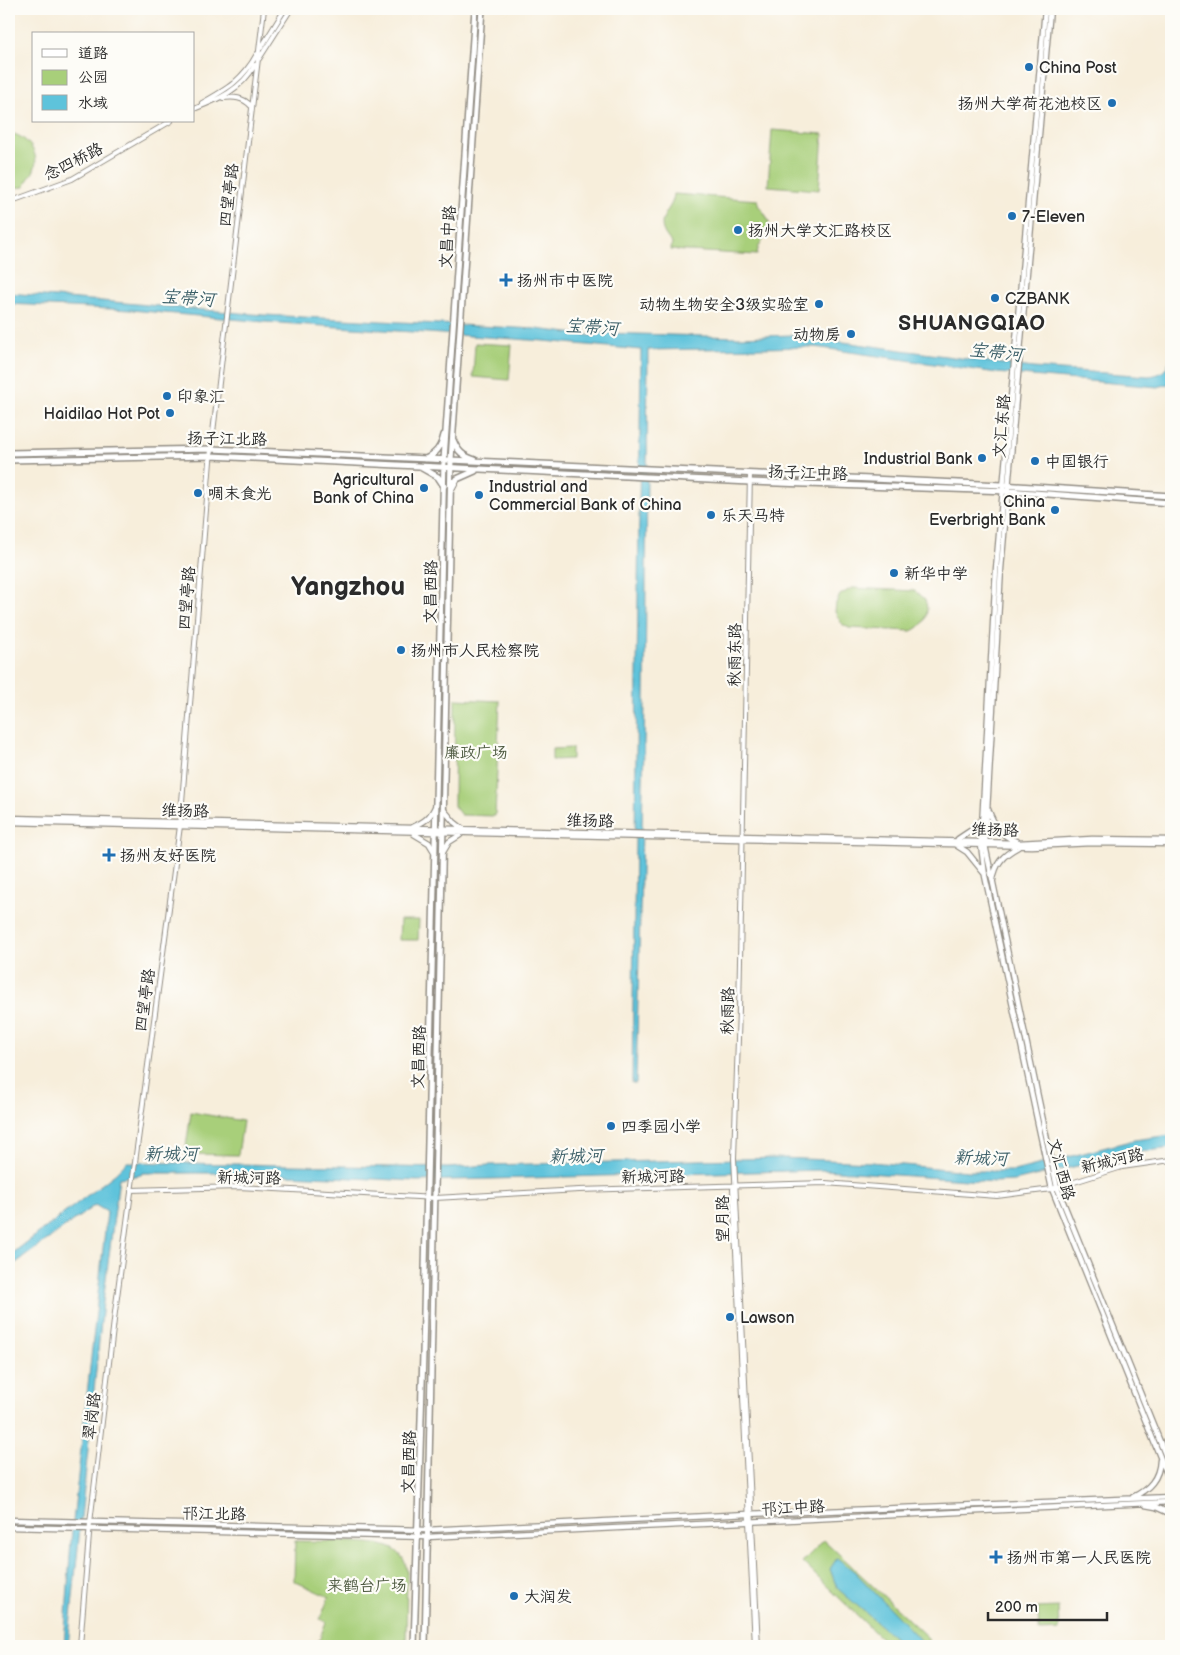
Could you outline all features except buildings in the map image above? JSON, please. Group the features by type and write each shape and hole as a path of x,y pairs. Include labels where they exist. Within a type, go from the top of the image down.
{"main road":[{"name":"文昌中路","path":"444,468 475,9"},
{"name":"文昌中路","path":"451,468 482,9"},
{"name":"文汇东路","path":"983,843 987,808 1011,389 1045,9"},
{"name":"文汇东路","path":"983,843 982,819 1005,488 1021,349 1050,9"},
{"path":"425,459 436,453 441,445 447,421"},
{"path":"452,440 457,450 464,456 480,462"},
{"name":"扬子江北路","path":"9,454 212,449 444,460"},
{"name":"扬子江北路","path":"9,460 211,456 444,468"},
{"name":"扬子江中路","path":"444,460 1171,496"},
{"path":"417,466 438,477 444,487"},
{"name":"扬子江中路","path":"444,468 750,482 1005,488 1171,503"},
{"name":"文昌西路","path":"414,1646 427,1197 444,468"},
{"name":"文昌西路","path":"425,1646 426,1530 451,468"},
{"path":"451,490 458,479 478,469"},
{"path":"435,853 423,838 411,830 431,816 436,805"},
{"path":"987,808 995,827 1005,837 1019,844 1002,857 994,871 992,887"},
{"path":"442,854 449,842 464,831 444,809"},
{"path":"982,819 973,829 954,842 972,856 985,876"},
{"name":"维扬路","path":"9,820 1019,844 1171,844"},
{"name":"维扬路","path":"1019,844 1092,839 1171,840"},
{"name":"文汇西路","path":"983,843 985,876 1054,1188 1171,1484"},
{"name":"文汇西路","path":"983,843 1048,1159"},
{"name":"文汇西路","path":"1054,1188 1171,1468"},
{"path":"1131,1498 1144,1492 1154,1482 1160,1470 1160,1456"},
{"name":"邗江中路","path":"418,1533 426,1530 750,1514 1171,1497"},
{"name":"邗江中路","path":"418,1533 427,1537 1171,1502"},
{"path":"1133,1504 1156,1507 1171,1514"},
{"name":"邗江北路","path":"9,1520 418,1533"},
{"name":"邗江北路","path":"9,1527 90,1530 418,1533"}],"street":[{"name":"四望亭路","path":"131,1190 180,825 211,456 227,308 264,9"},
{"path":"195,107 236,83 248,71 285,9"},
{"path":"223,98 250,76 291,9"},
{"path":"195,108 223,98 236,97 246,101 251,106"},
{"name":"念四桥路","path":"9,202 72,179 169,122"},
{"name":"秋雨东路","path":"742,838 750,474"},
{"name":"秋雨路","path":"734,1187 742,838"},
{"name":"新城河路","path":"131,1190 238,1187 435,1198 579,1190 825,1183 997,1196 1054,1188 1122,1167 1171,1160"},
{"name":"望月路","path":"734,1187 757,1646"},
{"name":"翠岗路","path":"80,1646 90,1523 131,1190"}],"green space":[{"path":"772,130 823,134 819,190 768,186"},
{"path":"9,133 21,137 34,151 36,164 25,187 9,188"},
{"path":"674,194 758,200 758,205 769,222 769,228 768,233 758,248 757,255 671,250 672,243 665,235 662,222 673,201"},
{"path":"475,343 512,345 509,380 473,377"},
{"path":"852,588 915,591 925,600 927,610 925,619 920,626 911,631 849,628 842,624 835,612 836,603 840,595"},
{"name":"廉政广场","path":"455,699 500,701 495,816 461,815 454,806"},
{"path":"572,748 572,759 552,760 552,749"},
{"path":"400,920 419,920 418,940 399,940"},
{"path":"191,1112 243,1121 238,1155 185,1154"},
{"path":"824,1540 927,1637 929,1642 939,1646 889,1646 802,1562"},
{"name":"来鹤台广场","path":"295,1541 373,1544 393,1549 399,1553 405,1562 407,1572 406,1646 325,1646 318,1643 326,1622 320,1619 329,1597 294,1581"},
{"path":"1058,1607 1059,1630 1039,1631 1038,1608"}],"water":[{"path":"9,293 264,315 536,329 594,336 603,333 740,337 792,335 1033,368 1149,376 1162,372 1168,364 1171,355 1171,383 1158,387 997,373 815,347 648,350 645,701 636,1083 632,1083 641,350 131,310 9,304"},
{"path":"1171,1135 1171,1148 1132,1153 1014,1181 995,1182 825,1170 417,1181 245,1173 142,1173 141,1175 119,1178 103,1302 68,1646 64,1646 71,1540 107,1212 95,1205 9,1268 9,1256 115,1174 127,1162 448,1168 489,1165 782,1158 871,1162 968,1171 1014,1171 1134,1140"},
{"path":"837,1558 855,1572 926,1646 904,1646 837,1588 830,1569"}],"place":[{"name":"China Post","path":"1029,67"},
{"name":"扬州大学荷花池校区","path":"1112,103"},
{"name":"7-Eleven","path":"1012,216"},
{"name":"扬州大学文汇路校区","path":"738,230"},
{"name":"扬州市中医院","path":"506,280"},
{"name":"CZBANK","path":"995,298"},
{"name":"动物生物安全3级实验室","path":"819,304"},
{"name":"动物房","path":"851,334"},
{"name":"印象汇","path":"167,396"},
{"name":"Haidilao Hot Pot","path":"170,413"},
{"name":"Industrial Bank","path":"982,458"},
{"name":"中国银行","path":"1035,461"},
{"name":"Agricultural Bank of China","path":"424,488"},
{"name":"啁末食光","path":"198,493"},
{"name":"Industrial and Commercial Bank of China","path":"479,495"},
{"name":"China Everbright Bank","path":"1055,510"},
{"name":"乐天马特","path":"711,515"},
{"name":"新华中学","path":"894,573"},
{"name":"扬州市人民检察院","path":"401,650"},
{"name":"扬州友好医院","path":"109,855"},
{"name":"四季园小学","path":"611,1126"},
{"name":"Lawson","path":"730,1317"},
{"name":"扬州市第一人民医院","path":"996,1557"},
{"name":"大润发","path":"514,1596"}],"district":[{"name":"SHUANGQIAO","path":"972,323"},
{"name":"Yangzhou","path":"348,586"}],"water label":[{"name":"宝带河","path":"188,298"},
{"name":"宝带河","path":"592,327"},
{"name":"宝带河","path":"996,352"},
{"name":"新城河","path":"171,1154"},
{"name":"新城河","path":"576,1156"},
{"name":"新城河","path":"981,1158"}]}
